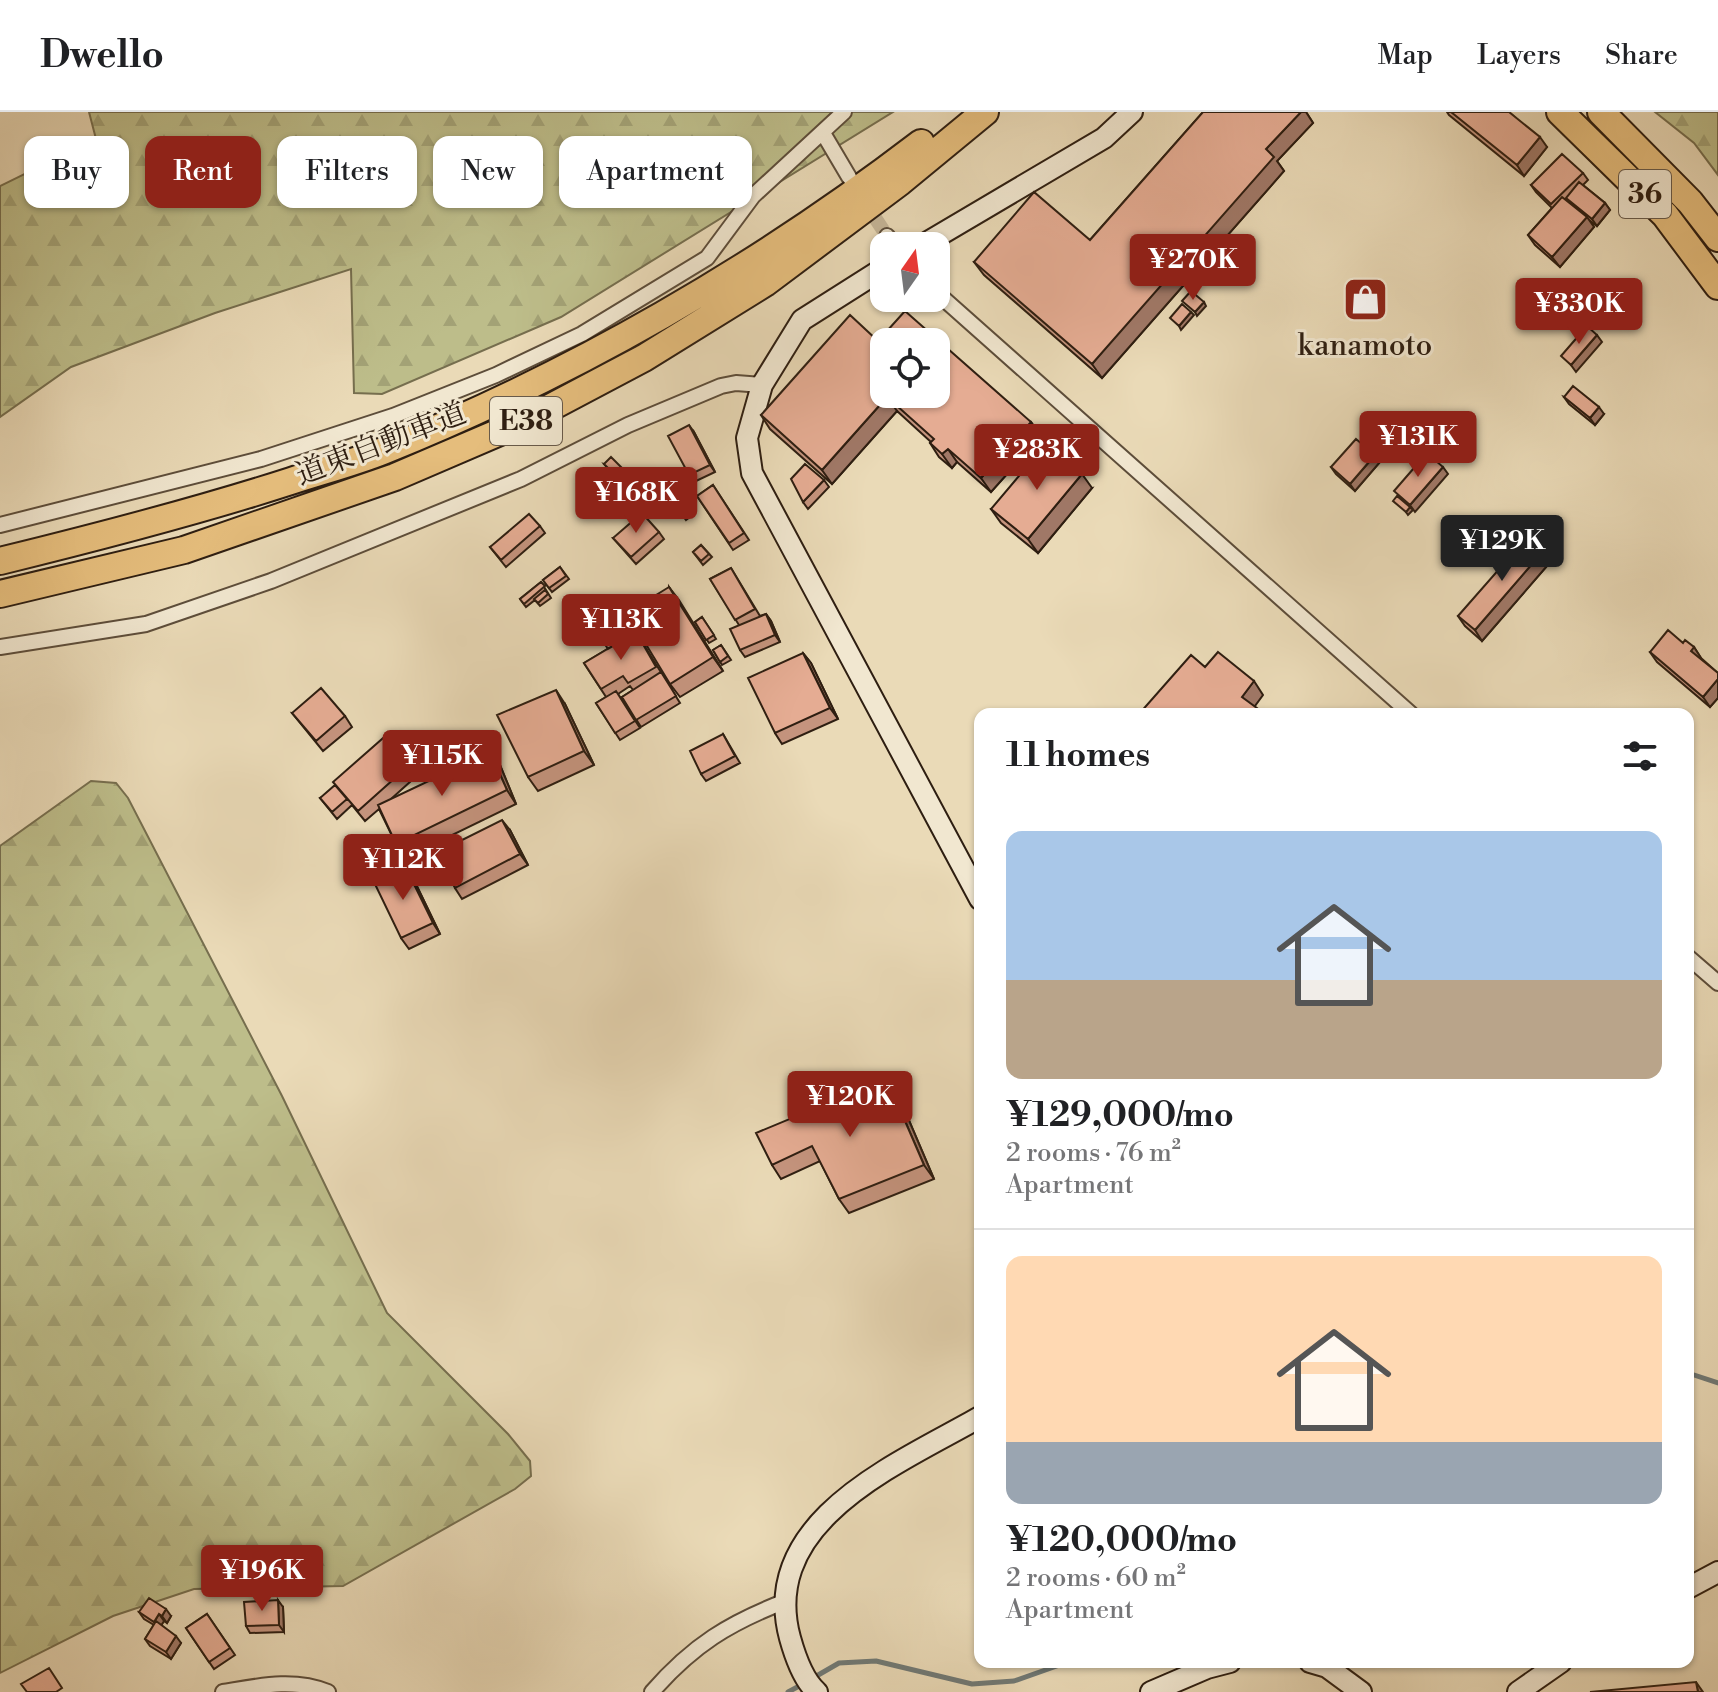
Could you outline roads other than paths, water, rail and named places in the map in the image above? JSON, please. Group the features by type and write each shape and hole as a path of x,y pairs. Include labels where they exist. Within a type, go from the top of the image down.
{"highway":[{"name":"道東自動車道","path":"0,561 179,517 381,452 511,394 632,333 749,261 887,169 961,112"},
{"name":"道東自動車道","path":"0,594 184,550 395,477 523,422 644,358 765,283 900,182 985,112"},
{"name":"36","path":"1560,112 1665,215 1718,286"},
{"name":"36","path":"1601,112 1690,202 1718,238"}],"street":[{"path":"0,525 261,459 393,416 496,375 582,334 707,258 753,196 844,112"},
{"path":"945,232 1104,138 1132,112"},
{"path":"823,133 849,177"},
{"path":"870,277 802,320 762,385 747,438 752,473 974,888"},
{"path":"950,304 1404,708"},
{"path":"0,647 146,624 271,581 521,479 628,425 721,386 762,385"},
{"path":"1694,962 1718,983"},
{"path":"814,1690 795,1655 787,1627 786,1601 798,1551 826,1514 864,1482 974,1420"},
{"path":"1694,1585 1718,1572"},
{"path":"652,1692 679,1661 720,1630 786,1601"},
{"path":"1151,1692 1207,1668"},
{"path":"1328,1668 1361,1692"},
{"path":"1518,1692 1552,1668"},
{"path":"223,1692 275,1684 312,1685 328,1692"}],"waterway":[{"path":"1694,1375 1718,1383"},
{"path":"813,1678 839,1663 876,1661 972,1684 1014,1681 1051,1668"},
{"path":"788,1692 805,1683"}],"tunnel":[{"path":"864,201 884,232"}],"place":[{"name":"kanamoto","path":"1365,300"}]}
